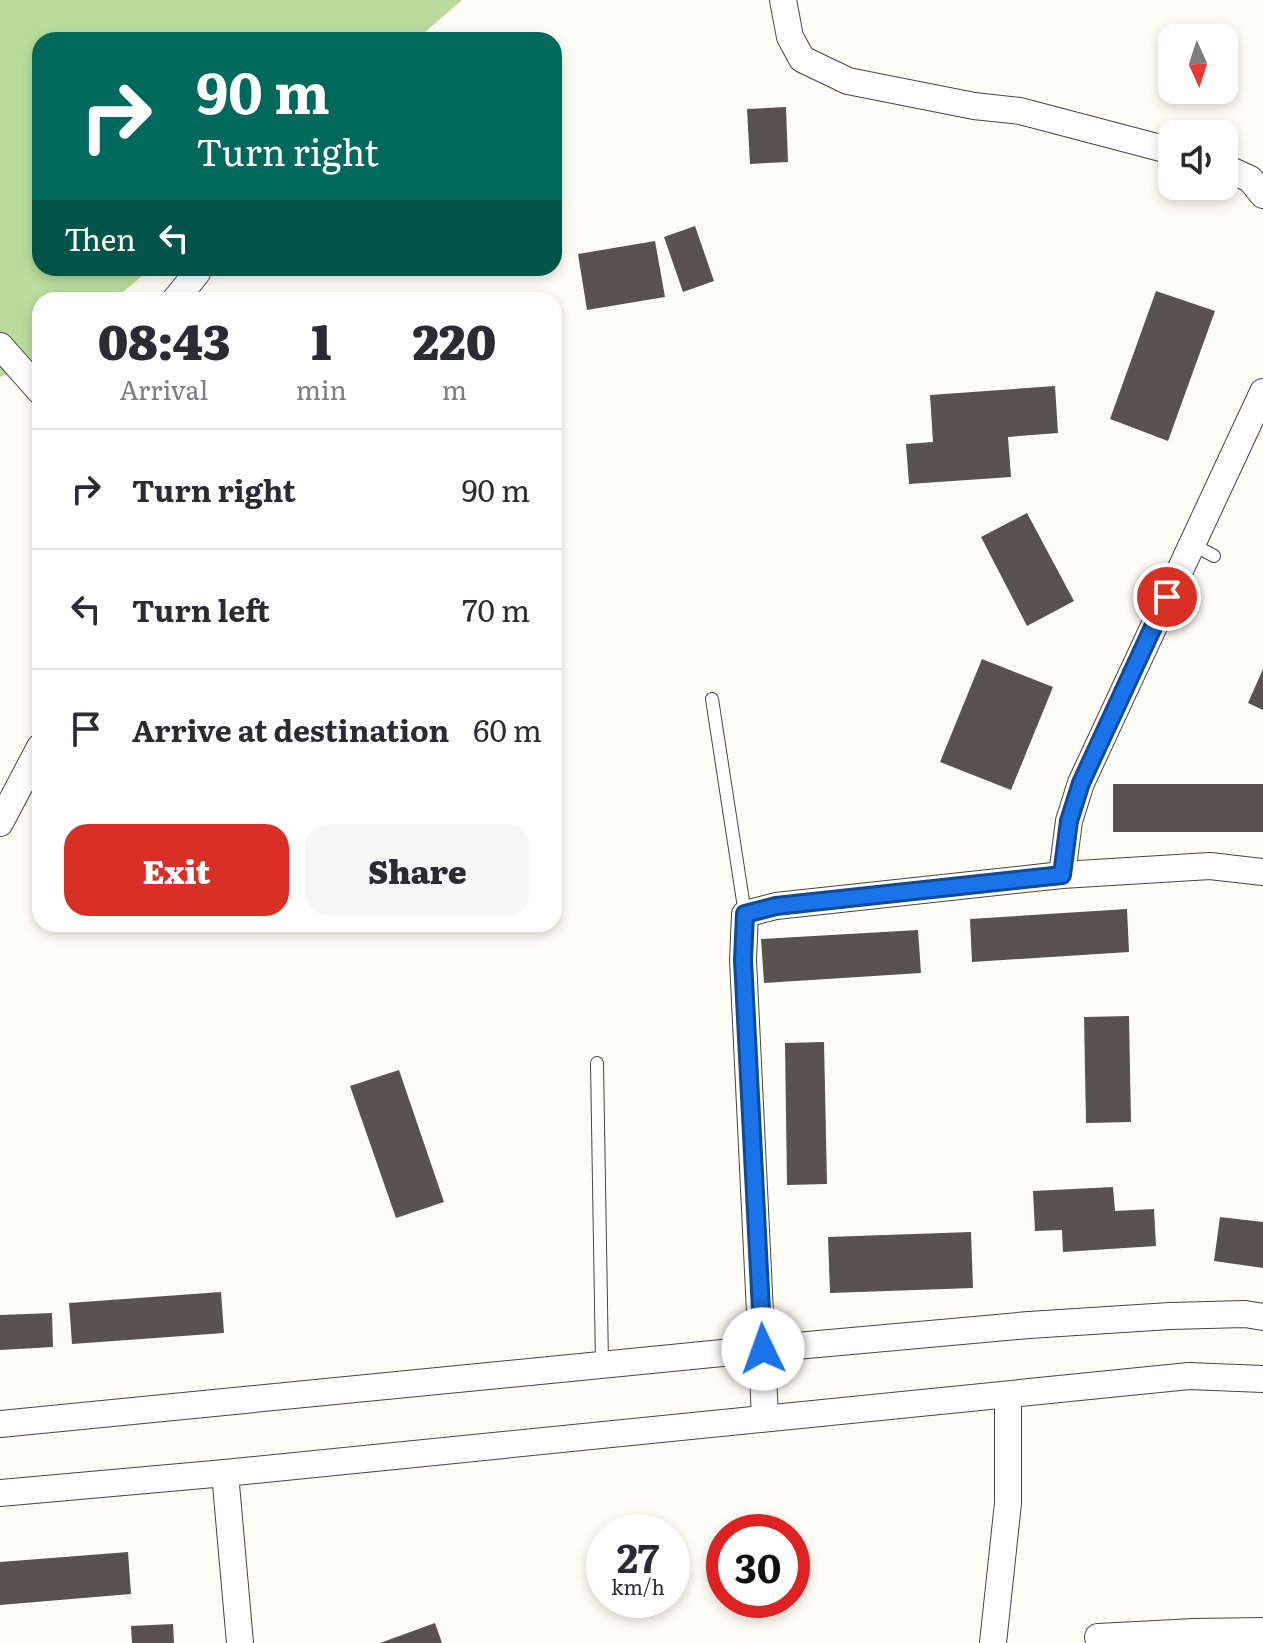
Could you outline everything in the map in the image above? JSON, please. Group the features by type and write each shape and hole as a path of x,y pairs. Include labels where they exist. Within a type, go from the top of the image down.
{"street":[{"path":"783,0 790,37 802,59 848,81 974,106 1020,111 1158,147"},
{"path":"1238,173 1250,179 1263,195"},
{"path":"182,292 195,276"},
{"path":"0,346 32,382"},
{"path":"1062,875 1069,821 1081,783 1203,550 1263,392"},
{"path":"0,823 32,762"},
{"path":"765,1417 743,960 745,914 776,906 1062,875 1210,866 1263,872"},
{"path":"0,1424 763,1349 1123,1319 1230,1315 1263,1317"},
{"path":"0,1493 1189,1376 1263,1379"},
{"path":"993,1643 1008,1503 1008,1395"},
{"path":"225,1473 240,1643"},
{"path":"1098,1637 1263,1631"}],"lane":[{"path":"712,699 745,914"},
{"path":"597,1063 602,1364"}],"green space":[{"path":"0,0 462,0 425,32 32,32 32,276 142,276 123,292 32,292 32,364 0,377"}],"building":[{"path":"786,107 788,162 750,164 747,109"},
{"path":"695,226 714,281 683,292 664,237"},
{"path":"655,241 665,297 587,310 578,254"},
{"path":"1156,291 1215,311 1168,441 1110,419"},
{"path":"1055,386 1058,433 1008,437 1011,477 909,484 906,444 933,442 930,395"},
{"path":"1027,513 1074,601 1027,626 981,537"},
{"path":"982,659 1053,687 1011,790 940,762"},
{"path":"1263,669 1263,710 1248,703"},
{"path":"1113,784 1263,784 1263,832 1113,832"},
{"path":"1127,909 1129,952 972,962 970,919"},
{"path":"918,930 921,973 764,983 761,939"},
{"path":"1129,1016 1131,1122 1086,1123 1084,1017"},
{"path":"824,1042 827,1184 787,1185 785,1043"},
{"path":"399,1070 444,1202 396,1218 350,1086"},
{"path":"1113,1187 1115,1211 1154,1209 1156,1246 1063,1252 1062,1230 1035,1231 1033,1191"},
{"path":"1220,1217 1263,1222 1263,1268 1214,1261"},
{"path":"971,1232 973,1288 830,1293 828,1237"},
{"path":"221,1292 224,1333 72,1344 69,1303"},
{"path":"52,1313 53,1347 0,1350 0,1315"},
{"path":"128,1552 131,1594 0,1605 0,1562"},
{"path":"435,1623 442,1643 380,1643"},
{"path":"173,1624 174,1643 132,1643 131,1626"}],"route":[{"path":"763,1349 743,960 745,914 776,906 1062,875 1069,821 1081,783 1167,597"}]}
